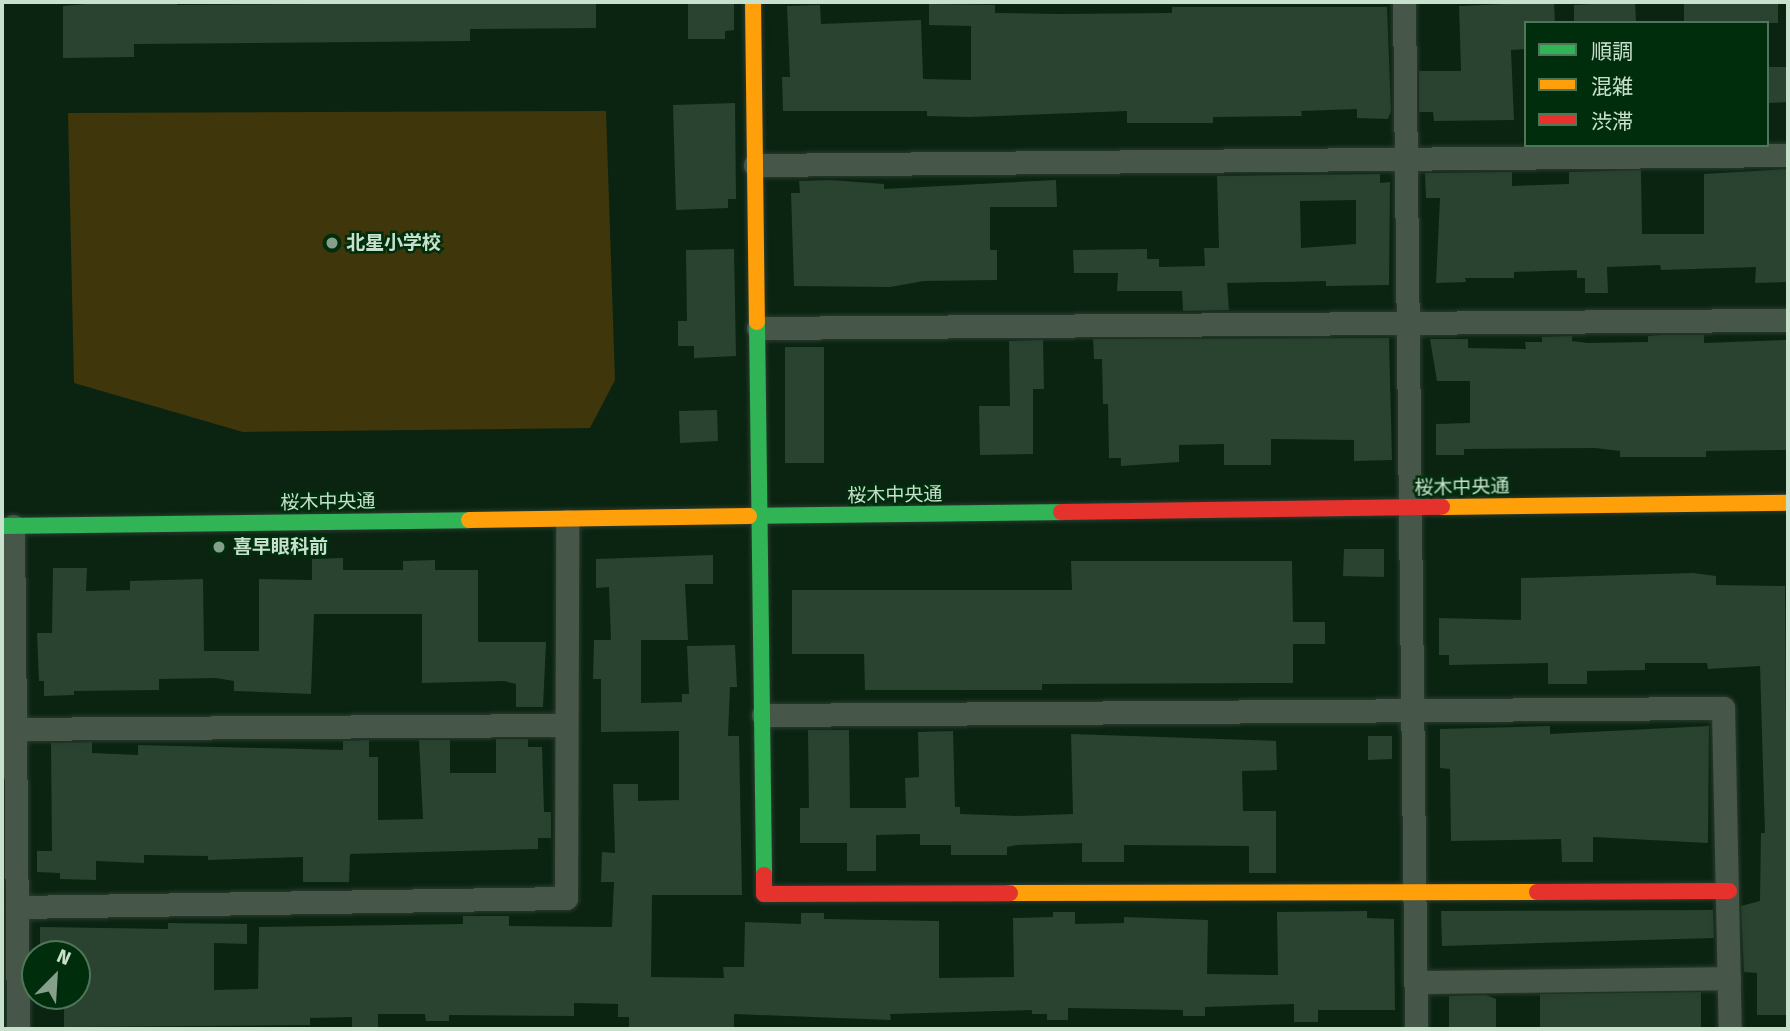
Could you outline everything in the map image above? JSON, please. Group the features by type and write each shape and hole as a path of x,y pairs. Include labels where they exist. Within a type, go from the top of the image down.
{"street":[{"path":"754,2 764,894 1729,891"},
{"path":"1404,2 1416,1029"},
{"path":"755,165 1788,155"},
{"path":"758,328 1788,320"},
{"name":"桜木中央通","path":"7,526 759,519 1788,503"},
{"path":"17,907 566,898 567,521"},
{"path":"7,526 9,729 17,907 18,1029"},
{"path":"763,715 1413,707 1723,708 1730,1029"},
{"path":"9,729 566,725"},
{"path":"1416,982 1729,978"}],"shaded area":[{"path":"606,111 615,380 590,428 243,432 74,383 68,113"}],"building":[{"path":"111,2 177,2 177,5 596,2 596,28 470,29 470,41 134,44 134,57 63,58 63,6"},
{"path":"688,2 734,2 734,30 725,31 725,39 688,39"},
{"path":"1554,2 1555,21 1524,21 1524,49 1511,50 1514,120 1434,121 1433,112 1419,112 1419,71 1461,71 1459,6"},
{"path":"1635,2 1636,21 1574,21 1574,5"},
{"path":"1684,2 1778,2 1778,23 1684,21"},
{"path":"929,4 995,5 995,13 1060,14 1172,13 1172,7 1387,7 1391,111 1388,119 1357,118 1357,109 1301,111 1302,116 1213,117 1213,123 1127,123 1127,111 969,117 927,116 927,111 783,111 782,77 790,77 787,6 820,5 821,24 921,20 923,79 971,80 971,26 929,25"},
{"path":"1769,67 1788,67 1788,102 1769,103"},
{"path":"735,103 736,199 728,199 728,208 676,210 673,105"},
{"path":"1788,169 1788,282 1755,283 1756,267 1661,270 1660,265 1607,267 1608,293 1585,293 1585,278 1577,278 1577,270 1514,272 1514,278 1465,278 1466,282 1436,283 1440,198 1426,198 1425,173 1512,172 1512,186 1569,184 1569,172 1641,170 1642,234 1704,234 1704,174"},
{"path":"1380,174 1380,183 1390,182 1389,285 1326,286 1326,281 1227,283 1229,310 1183,311 1182,291 1117,291 1118,273 1074,273 1073,250 1147,249 1147,259 1159,259 1159,267 1205,266 1204,248 1219,248 1217,176","holes":["1356,200 1356,244 1301,248 1300,201"]},
{"path":"1056,180 1057,207 990,207 990,250 997,250 997,280 924,281 890,287 794,286 791,193 800,193 799,181 884,184 884,189"},
{"path":"734,249 736,356 694,358 694,346 678,346 678,321 687,321 686,250"},
{"path":"1704,335 1704,343 1788,340 1788,450 1706,451 1706,457 1620,457 1620,451 1595,448 1464,449 1464,455 1436,455 1436,424 1470,423 1470,381 1437,381 1430,339 1468,339 1468,348 1526,349 1525,342 1542,342 1542,337 1572,336 1572,341 1588,343 1648,342 1648,336"},
{"path":"1389,338 1392,460 1354,461 1354,440 1271,439 1271,465 1224,465 1224,444 1179,445 1179,462 1121,466 1121,458 1109,458 1108,404 1103,404 1102,359 1094,359 1093,339"},
{"path":"1043,340 1044,389 1033,389 1033,454 980,455 979,406 1010,406 1009,341"},
{"path":"785,347 824,347 824,463 785,463"},
{"path":"717,410 718,441 680,443 679,411"},
{"path":"1344,549 1384,549 1384,577 1343,576"},
{"path":"713,555 713,584 685,584 688,640 641,640 641,703 682,702 682,694 689,694 687,646 735,645 737,687 730,687 728,736 739,736 742,895 652,895 651,977 724,978 723,967 744,967 745,922 801,924 801,913 824,913 824,919 939,921 939,978 1014,977 1013,918 1053,917 1053,912 1075,912 1075,924 1124,923 1124,917 1208,920 1207,974 1278,975 1277,912 1367,911 1367,918 1394,919 1395,1010 1318,1010 1318,1022 1294,1022 1294,1004 1205,1007 1205,1016 1183,1016 1183,1010 1068,1008 1068,1020 1047,1020 1047,1014 1032,1014 1032,1010 890,1014 891,1020 734,1014 734,1029 629,1029 629,1017 618,1017 618,1004 574,1003 574,1016 449,1015 449,1021 426,1021 425,1014 378,1014 378,1029 352,1029 352,1017 310,1018 310,1025 64,1027 64,1010 91,1010 91,940 40,940 40,927 168,929 168,923 247,924 247,944 214,943 214,990 258,989 259,927 463,924 463,916 509,916 509,926 612,927 614,882 601,882 602,852 615,853 613,784 638,784 638,801 679,800 679,731 601,732 601,679 593,679 594,640 611,640 609,587 596,588 596,559"},
{"path":"343,558 343,570 403,570 403,561 435,560 435,570 478,570 478,642 546,642 543,707 516,707 516,684 504,681 422,683 422,614 314,614 311,694 234,691 234,681 216,678 159,679 159,690 74,691 74,695 44,696 44,681 39,681 37,633 52,633 53,568 87,568 86,591 130,590 130,581 203,579 204,651 259,651 259,579 312,580 312,559"},
{"path":"1071,561 1292,561 1293,622 1325,622 1325,644 1293,644 1293,683 1042,684 1042,690 865,690 864,654 792,654 792,590 1072,590"},
{"path":"1693,573 1716,576 1716,585 1785,586 1788,1015 1757,1015 1757,973 1744,972 1741,906 1760,901 1761,833 1765,833 1760,666 1708,669 1707,663 1645,663 1645,670 1587,671 1587,684 1548,684 1548,663 1449,665 1449,655 1439,655 1439,618 1521,620 1521,578"},
{"path":"1550,726 1550,734 1709,726 1708,843 1593,837 1593,862 1562,862 1561,839 1451,841 1450,769 1440,768 1440,729"},
{"path":"808,730 849,730 850,808 906,808 905,778 919,777 918,732 953,731 955,807 960,807 960,814 1017,816 1073,814 1071,734 1276,741 1277,770 1242,771 1243,811 1276,811 1276,873 1249,873 1249,846 1124,845 1124,862 1082,862 1082,843 1017,845 1007,847 1007,855 951,855 951,845 920,845 920,834 876,835 876,871 847,871 847,843 800,843 800,808 809,808"},
{"path":"1368,736 1392,736 1392,759 1368,760"},
{"path":"496,739 528,739 528,747 542,747 544,812 551,812 551,838 538,838 538,849 350,854 349,882 303,882 303,857 208,860 208,856 144,855 144,863 96,861 96,880 60,879 60,873 37,872 37,851 52,851 51,743 92,742 92,753 138,755 138,745 343,750 343,741 369,740 369,757 378,757 378,820 423,819 419,740 450,740 450,773 496,773"},
{"path":"1713,910 1714,938 1442,946 1441,911"},
{"path":"1701,992 1701,1029 1540,1029 1540,994"},
{"path":"1486,995 1496,999 1496,1028 1449,1028 1449,996"}],"traffic: fast":[{"path":"757,322 764,875"},
{"path":"749,516 1061,512"},
{"path":"2,526 469,520"}],"traffic: slow":[{"path":"753,2 757,322"},
{"path":"1442,507 1788,503"},
{"path":"469,520 749,516"},
{"path":"1010,893 1537,892"}],"traffic: jam":[{"path":"1061,512 1442,507"},
{"path":"764,875 764,894 1010,893"},
{"path":"1537,892 1729,891"}],"place":[{"name":"北星小学校","path":"332,243"},
{"name":"喜早眼科前","path":"219,547"}]}
